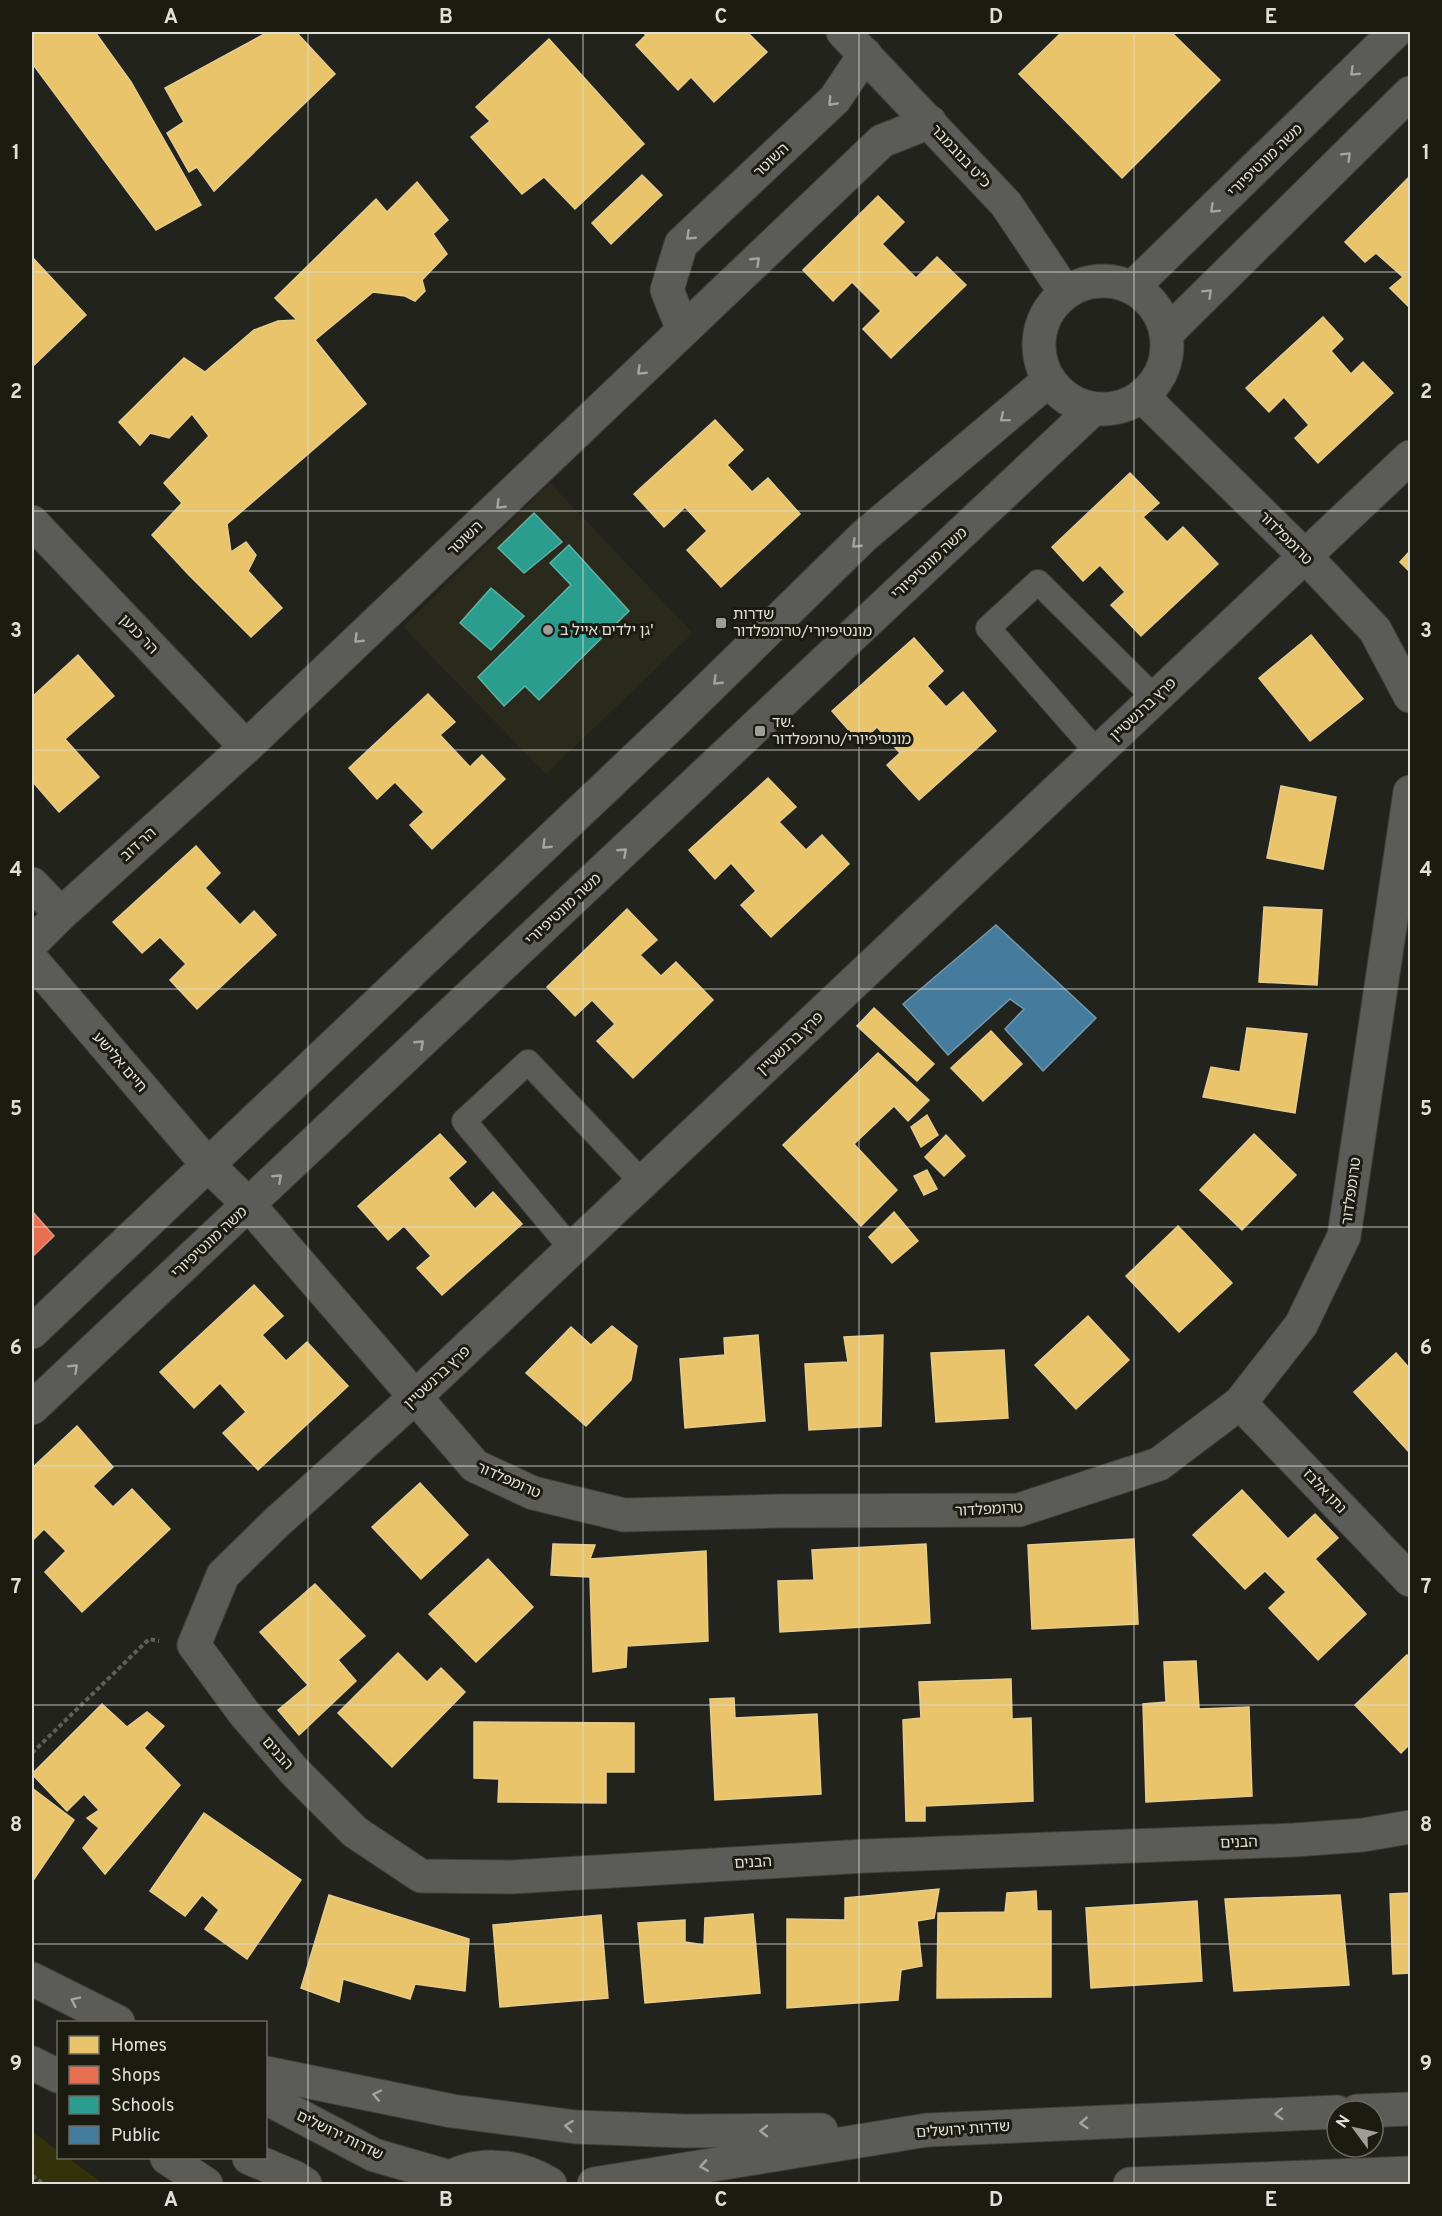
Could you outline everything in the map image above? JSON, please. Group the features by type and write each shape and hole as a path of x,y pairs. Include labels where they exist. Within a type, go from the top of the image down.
{"street":[{"name":"משה מונטיפיורי","path":"1133,287 1395,32"},
{"name":"כ\"ט בנובמבר","path":"854,43 1006,204 1065,292"},
{"name":"השוטר","path":"683,330 667,290 681,244 836,99 854,43"},
{"path":"1166,334 1410,93"},
{"name":"השוטר","path":"246,747 882,141 930,123"},
{"path":"1099,281 1120,282 1133,287 1149,299 1155,307 1166,334 1163,368 1154,383 1142,396 1127,405 1111,409 1093,409 1060,394 1049,380 1040,362 1038,343 1042,323 1052,306 1065,292 1078,285 1099,281"},
{"path":"32,1332 664,733 864,536 1049,380"},
{"name":"טרומפלדור","path":"1142,396 1305,556 1375,630 1410,696"},
{"name":"משה מונטיפיורי","path":"32,1408 1093,409"},
{"name":"פרץ ברנשטיין","path":"194,1645 223,1575 276,1523 414,1398 1410,456"},
{"name":"הר כנען","path":"32,522 246,747"},
{"name":"הר דוב","path":"32,943 246,747"},
{"name":"טרומפלדור","path":"208,1165 249,1205 475,1466 533,1493 624,1515 793,1511 1019,1510 1158,1464 1240,1403 1301,1325 1344,1236 1410,792"},
{"path":"32,884 61,914"},
{"name":"חיים אלישע","path":"32,960 208,1165"},
{"name":"נתן אלבז","path":"1240,1403 1410,1580"},
{"name":"הבנים","path":"194,1645 244,1713 296,1773 355,1832 421,1876 512,1877 865,1856 1294,1840 1363,1835 1410,1827"},
{"path":"32,1979 116,2021"},
{"path":"267,2073 452,2111 576,2127 685,2131 927,2130"},
{"name":"שדרות ירושלים","path":"267,2099 375,2155 445,2180"},
{"path":"1385,2110 1410,2109"},
{"name":"שדרות ירושלים","path":"594,2184 927,2130 1325,2113"},
{"path":"170,2159 206,2184"},
{"path":"254,2159 305,2184"},
{"path":"445,2180 478,2168 508,2167 536,2175 550,2184"},
{"path":"1130,2184 1410,2173"}],"lane":[{"path":"1097,752 988,628 1038,582 1155,698"},
{"path":"572,1249 464,1121 528,1062 642,1182"}],"path":[{"path":"32,1753 149,1639 194,1645"},
{"path":"32,2176 44,2184"}],"shaded area":[{"name":"גן ילדים אייל ב'","path":"550,483 693,633 546,774 403,627"},
{"path":"32,2131 57,2150 57,2159 69,2159 104,2184 32,2184"}],"building: Homes":[{"path":"32,32 95,32 131,82 201,205 156,230 32,63"},
{"path":"268,32 296,32 335,74 214,191 197,167 189,172 167,133 184,122 165,88"},
{"path":"642,32 747,32 767,52 714,102 691,77 678,90 636,45 646,35"},
{"path":"1062,32 1171,32 1220,80 1122,178 1019,74"},
{"path":"549,39 644,144 575,209 544,177 522,194 471,137 490,121 476,107"},
{"path":"642,175 662,195 611,244 592,223"},
{"path":"1410,176 1410,308 1390,288 1403,277 1376,253 1365,262 1345,242"},
{"path":"417,182 448,220 433,234 447,254 422,280 425,291 415,301 405,296 373,292 315,340 366,404 227,524 231,552 246,542 256,555 248,571 282,608 251,637 152,535 182,503 164,483 209,436 192,414 169,438 150,433 140,445 119,422 184,358 205,372 254,330 278,321 297,320 275,298 376,199 387,212"},
{"path":"878,196 904,222 882,244 916,278 937,257 966,285 891,358 863,329 881,311 852,282 833,301 803,270"},
{"path":"32,257 86,315 32,367"},
{"path":"1323,317 1343,339 1331,351 1351,374 1363,362 1393,393 1318,463 1295,438 1309,425 1284,397 1269,412 1246,388"},
{"path":"715,420 743,450 727,465 752,492 768,478 800,514 721,587 687,550 707,531 685,507 664,527 634,494"},
{"path":"1130,473 1159,503 1143,517 1167,542 1183,527 1218,564 1141,636 1111,605 1125,592 1100,565 1083,581 1052,547"},
{"path":"1410,551 1410,572 1400,562"},
{"path":"1311,635 1363,699 1310,741 1259,678"},
{"path":"914,638 943,671 927,686 946,707 963,692 996,731 919,800 887,765 900,753 877,727 860,743 832,711"},
{"path":"78,655 114,696 65,739 99,777 59,812 32,781 32,697"},
{"path":"428,694 455,722 440,735 470,767 482,755 505,779 432,849 410,825 424,812 395,782 377,799 349,768"},
{"path":"768,778 796,807 779,822 806,850 822,835 849,864 771,937 741,905 756,891 731,863 715,879 689,850"},
{"path":"1281,786 1336,797 1323,869 1267,858"},
{"path":"196,846 220,873 205,888 240,925 254,911 276,935 197,1009 170,980 186,964 160,937 142,953 113,922"},
{"path":"1264,907 1322,910 1317,985 1259,982"},
{"path":"627,909 657,940 640,955 661,976 676,962 713,1000 633,1078 597,1041 615,1024 592,1000 575,1016 547,987"},
{"path":"874,1008 934,1064 917,1081 857,1026"},
{"path":"1247,1028 1307,1034 1295,1113 1203,1097 1211,1067 1240,1072"},
{"path":"991,1031 1022,1064 983,1101 951,1068"},
{"path":"878,1053 929,1100 908,1121 894,1106 854,1144 897,1190 861,1226 783,1145"},
{"path":"927,1115 938,1135 921,1147 911,1127"},
{"path":"440,1134 466,1162 448,1178 475,1209 493,1192 522,1224 442,1295 417,1268 431,1256 404,1226 388,1240 358,1206"},
{"path":"1254,1134 1296,1175 1242,1230 1200,1190"},
{"path":"946,1135 965,1156 944,1176 925,1157"},
{"path":"927,1170 937,1189 924,1195 914,1176"},
{"path":"894,1212 918,1241 892,1263 869,1237"},
{"path":"1178,1226 1232,1283 1179,1332 1126,1276"},
{"path":"254,1285 283,1316 262,1335 286,1361 307,1342 348,1386 258,1470 223,1433 246,1412 220,1383 194,1408 160,1372"},
{"path":"1088,1316 1129,1360 1076,1409 1035,1365"},
{"path":"612,1326 637,1346 631,1380 586,1426 526,1373 571,1327 591,1345"},
{"path":"758,1335 765,1421 685,1428 680,1359 725,1355 724,1338"},
{"path":"883,1335 881,1426 809,1430 805,1364 848,1362 844,1337"},
{"path":"1004,1350 1008,1418 936,1422 931,1353"},
{"path":"1396,1353 1410,1369 1410,1453 1354,1392"},
{"path":"77,1426 113,1467 93,1486 113,1507 132,1489 170,1529 82,1612 45,1572 66,1551 44,1529 32,1541 32,1468"},
{"path":"420,1483 468,1535 421,1579 372,1527"},
{"path":"1242,1490 1288,1539 1315,1514 1338,1538 1315,1559 1366,1614 1318,1660 1269,1608 1286,1592 1265,1571 1245,1589 1193,1535"},
{"path":"1134,1539 1138,1624 1032,1629 1028,1545"},
{"path":"553,1544 595,1545 590,1559 706,1551 708,1641 627,1646 626,1667 593,1672 590,1577 551,1575"},
{"path":"926,1544 930,1623 780,1632 778,1581 814,1580 812,1550"},
{"path":"488,1559 533,1607 476,1662 429,1614"},
{"path":"315,1584 365,1636 338,1660 356,1681 299,1735 278,1710 308,1685 260,1632"},
{"path":"398,1653 427,1682 441,1668 465,1692 392,1767 338,1713"},
{"path":"1407,1655 1410,1659 1410,1744 1401,1753 1355,1705"},
{"path":"1196,1661 1199,1709 1249,1707 1252,1796 1146,1802 1143,1704 1166,1702 1164,1662"},
{"path":"1011,1679 1012,1719 1031,1718 1033,1801 925,1806 925,1821 906,1821 903,1720 921,1718 919,1682"},
{"path":"734,1698 735,1718 817,1714 821,1794 715,1800 710,1699"},
{"path":"102,1704 127,1727 147,1712 164,1726 144,1748 180,1785 105,1874 83,1848 99,1828 87,1818 99,1810 84,1794 67,1811 32,1774"},
{"path":"474,1722 634,1723 634,1772 606,1772 606,1803 498,1802 499,1779 474,1778"},
{"path":"32,1788 74,1820 32,1882"},
{"path":"204,1813 301,1880 247,1959 205,1929 219,1910 202,1895 185,1916 150,1891"},
{"path":"939,1889 934,1918 917,1921 922,1966 901,1970 898,2000 787,2008 787,1919 845,1920 845,1898"},
{"path":"1036,1891 1037,1911 1051,1911 1051,1997 937,1998 938,1913 1005,1912 1007,1893"},
{"path":"1410,1893 1410,1973 1393,1974 1390,1894"},
{"path":"329,1895 469,1939 465,1991 415,1984 410,1999 343,1979 339,2002 301,1988"},
{"path":"1340,1895 1349,1985 1234,1991 1225,1899"},
{"path":"1197,1901 1202,1981 1091,1988 1086,1908"},
{"path":"753,1914 760,1993 645,2003 638,1923 685,1920 685,1942 704,1945 705,1918"},
{"path":"601,1915 608,1998 500,2007 493,1925"}],"building: Shops":[{"path":"32,1211 54,1236 32,1257"}],"building: Schools":[{"path":"534,513 562,542 524,573 498,548"},
{"path":"569,545 629,611 539,700 525,686 504,706 478,677 571,585 550,563"},
{"path":"491,588 524,616 491,650 460,623"}],"building: Public":[{"path":"996,925 1096,1018 1043,1071 1005,1029 1024,1009 1010,999 948,1055 903,1004"}],"place":[{"name":"שדרות מונטיפיורי/טרומפלדור","path":"721,623"},
{"name":"גן ילדים אייל ב'","path":"548,630"},
{"name":"שד. מונטיפיורי/טרומפלדור","path":"760,731"}]}
